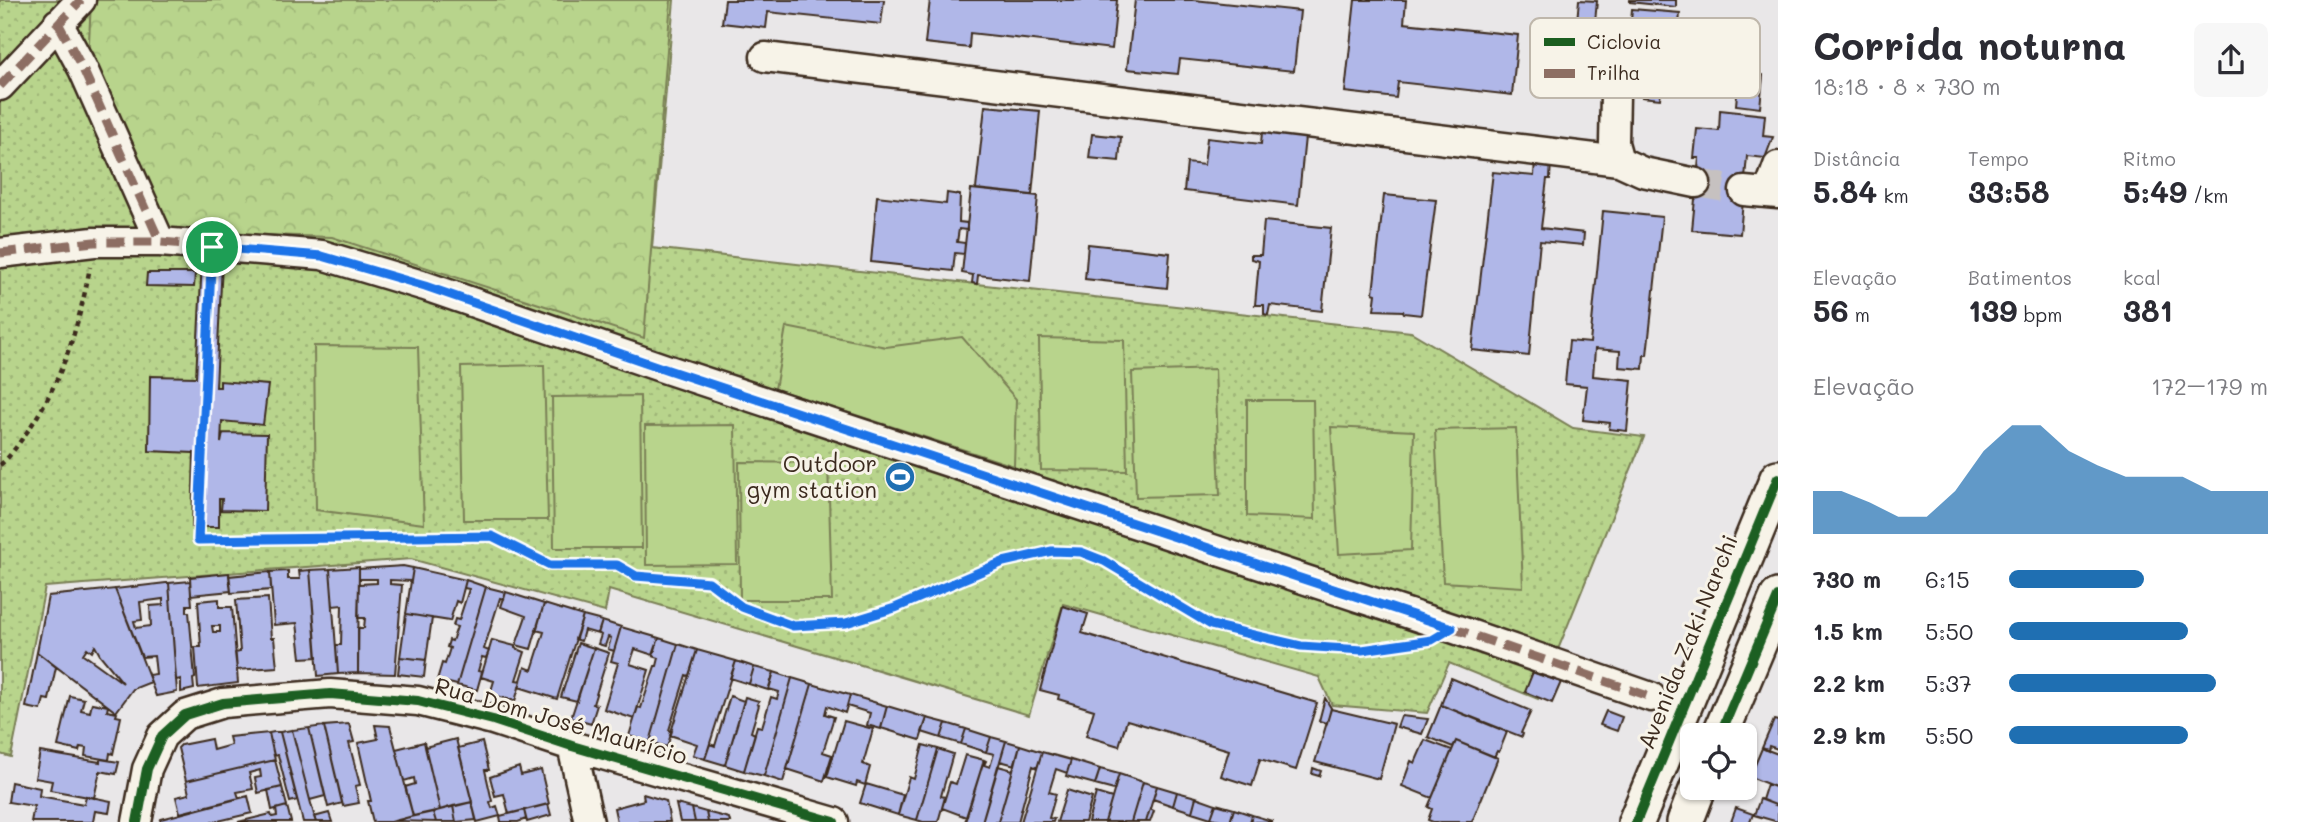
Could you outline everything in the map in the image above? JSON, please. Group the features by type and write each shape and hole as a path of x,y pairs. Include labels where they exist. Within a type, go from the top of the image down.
{"main road":[{"name":"Avenida Zaki Narchi","path":"1636,822 1778,478"},
{"path":"1725,723 1778,597"},
{"path":"1685,822 1693,800"}],"street":[{"path":"0,86 81,0"},
{"path":"58,23 83,69 160,242"},
{"path":"765,57 1619,161 1643,172 1696,183"},
{"path":"1615,98 1614,143 1619,161"},
{"path":"1763,193 1778,166"},
{"path":"0,253 94,242 160,242 322,256 425,286 668,370 1651,696"},
{"name":"Rua Dom José Maurício","path":"137,822 147,769 162,736 185,715 223,703 330,694 418,701 493,720 572,746 834,822"},
{"path":"572,746 589,822"}],"path":[{"path":"0,465 8,458 44,407 68,354 84,300 94,242"},
{"path":"212,247 198,540 492,536 550,565 617,565 636,576 709,582 742,607 793,626 846,623 895,608 1003,562 1052,551 1081,552 1104,561 1211,625 1301,646 1362,650 1432,640 1452,628"}],"green space":[{"path":"0,0 674,0 652,248 1411,332 1573,428 1644,437 1538,699 1449,663 1427,713 1332,705 1319,677 1063,604 1029,715 609,590 605,612 411,559 45,587 11,757 0,754"},
{"path":"91,0 671,0 644,338 332,237 168,232 88,63"},
{"path":"786,327 886,347 962,337 1016,399 1014,466 775,389"},
{"path":"1039,338 1124,340 1127,471 1041,470"},
{"path":"314,346 418,347 424,524 316,510"},
{"path":"544,365 548,520 464,520 461,367"},
{"path":"1215,369 1220,495 1136,497 1132,372"},
{"path":"640,396 642,548 554,548 552,397"},
{"path":"1247,400 1313,400 1315,519 1247,516"},
{"path":"735,425 737,564 646,565 645,426"},
{"path":"1331,427 1414,431 1411,550 1339,554"},
{"path":"1516,428 1523,587 1443,582 1435,430"},
{"path":"739,462 828,463 832,600 740,600"}],"building":[{"path":"725,0 884,0 881,24 768,12 766,28 722,23"},
{"path":"930,0 1117,0 1112,49 970,33 969,48 925,43"},
{"path":"1135,0 1194,0 1300,11 1294,71 1180,59 1178,74 1127,69"},
{"path":"1355,0 1406,0 1404,23 1518,35 1512,95 1398,82 1396,98 1345,92"},
{"path":"1579,0 1597,1 1595,18 1577,18"},
{"path":"1676,0 1676,7 1630,2"},
{"path":"1632,9 1680,13 1680,18 1631,18"},
{"path":"1760,75 1763,75 1760,108 1736,105 1737,98 1760,98"},
{"path":"985,106 1040,111 1032,195 976,189"},
{"path":"1720,110 1765,115 1763,136 1773,137 1765,158 1747,156 1740,234 1692,230 1699,158 1694,158 1697,129 1719,131"},
{"path":"1262,132 1305,137 1298,205 1184,191 1187,163 1204,165 1207,138 1261,144"},
{"path":"1092,134 1121,137 1119,161 1089,158"},
{"path":"1535,159 1551,160 1541,228 1584,233 1583,245 1540,241 1529,356 1472,350 1493,172 1534,176"},
{"path":"971,189 1038,196 1030,281 978,275 977,284 972,283 973,275 962,273"},
{"path":"947,193 960,195 959,222 967,223 967,230 959,229 957,242 965,243 964,254 955,253 953,271 871,262 877,196 946,204"},
{"path":"1384,195 1436,200 1421,315 1374,310 1376,294 1373,293"},
{"path":"1603,211 1662,217 1647,355 1644,355 1643,369 1619,367 1620,351 1595,349 1593,376 1632,380 1627,431 1609,429 1610,423 1583,420 1587,386 1565,384 1569,341 1590,343"},
{"path":"1264,221 1331,228 1322,311 1270,305 1268,315 1264,314 1264,305 1255,305 1259,261 1251,259 1251,255 1261,255"},
{"path":"203,241 223,242 216,387 220,387 220,381 268,385 263,425 222,421 221,443 223,433 267,434 265,511 221,510 222,499 219,499 219,527 192,527 194,453 149,451 150,376 196,377"},
{"path":"1088,244 1170,253 1167,288 1085,279"},
{"path":"147,273 195,273 194,287 146,286"},
{"path":"403,566 413,568 411,581 390,580 390,584 402,585 395,674 358,673 358,628 364,628 365,618 358,618 359,584 377,583 377,579 359,579 359,569"},
{"path":"359,567 358,673 338,674 336,645 341,645 342,605 333,606 330,569"},
{"path":"413,568 466,580 460,603 456,601 450,621 406,614"},
{"path":"330,569 338,674 318,676 310,570"},
{"path":"310,570 317,657 301,658 297,623 274,625 270,572 288,571 288,579 300,579 299,571"},
{"path":"270,572 271,590 231,593 229,576"},
{"path":"229,573 231,591 191,595 190,577"},
{"path":"466,580 486,587 457,685 437,680 450,648 447,647 449,640 452,641 457,627 453,626 455,619 459,620 469,589 464,588"},
{"path":"190,581 192,605 187,605 187,612 195,678 194,689 181,692 181,679 176,680 169,583"},
{"path":"169,583 177,692 156,696 148,675 156,674 154,656 142,657 115,589","holes":["163,599 163,605 150,606 151,626 136,628 134,621 142,620 140,602"]},
{"path":"486,587 506,592 504,599 500,598 484,649 489,651 486,658 482,657 478,671 482,672 477,690 457,685"},
{"path":"115,589 151,682 133,689 116,712 37,652 48,596","holes":["95,646 123,683 83,654 87,648 92,652"]},
{"path":"506,592 544,604 531,649 516,645 526,616 501,607"},
{"path":"268,598 271,638 274,638 277,667 237,670 235,653 240,652 236,600"},
{"path":"219,599 219,607 232,607 238,683 198,688 195,647 201,647 198,601","holes":["212,626 220,626 220,632 213,632"]},
{"path":"544,604 583,616 557,699 519,687 525,667 532,670 544,632 536,630"},
{"path":"1063,606 1088,614 1082,633 1317,703 1296,770 1260,759 1252,786 1221,776 1229,750 1127,720 1119,746 1086,736 1094,710 1058,699 1059,695 1040,690"},
{"path":"406,614 432,618 426,660 400,657"},
{"path":"583,616 602,621 598,634 584,630 581,641 575,639"},
{"path":"602,621 621,627 614,651 608,649 611,638 608,637 605,646 598,644"},
{"path":"621,627 659,638 653,655 635,649 630,664 649,670 634,719 604,709 618,663 611,661"},
{"path":"659,638 678,644 650,742 629,736 638,707 641,708 657,666 659,658 653,656"},
{"path":"492,640 515,646 525,652 516,680 521,681 515,701 490,694 494,681 481,677"},
{"path":"578,643 594,648 577,701 561,697"},
{"path":"678,644 697,650 689,676 686,675 669,730 672,731 667,747 650,742"},
{"path":"594,648 609,653 593,704 597,705 591,724 571,718"},
{"path":"697,650 736,661 705,759 693,755 697,744 670,735"},
{"path":"37,652 56,667 49,700 44,699 41,710 26,707"},
{"path":"400,657 426,660 424,677 398,674"},
{"path":"736,661 754,667 749,684 730,678"},
{"path":"754,667 774,672 768,690 749,684"},
{"path":"774,672 792,678 764,776 744,771 757,726 762,727 771,697 777,699 779,692 769,689"},
{"path":"1533,672 1561,682 1552,703 1525,692"},
{"path":"792,678 812,684 783,782 764,776"},
{"path":"1451,678 1531,711 1521,733 1522,737 1441,705"},
{"path":"812,684 850,695 845,713 827,706 825,714 834,717 823,752 832,755 824,781 787,769"},
{"path":"850,695 887,706 881,729 867,725 870,713 847,706"},
{"path":"70,696 84,699 81,710 90,712 92,703 108,706 107,711 117,713 116,716 121,717 113,754 110,753 109,760 85,756 86,748 80,747 79,751 58,746"},
{"path":"730,696 744,701 725,765 705,759 710,744 715,746"},
{"path":"745,697 759,701 759,705 751,732 755,734 744,771 725,765"},
{"path":"1325,698 1331,708 1327,723 1319,721"},
{"path":"1441,705 1507,732 1499,752 1497,751 1494,757 1456,741 1453,747 1428,737"},
{"path":"887,706 927,718 920,740 881,728"},
{"path":"1331,709 1394,724 1379,779 1315,762"},
{"path":"1606,711 1622,717 1617,731 1600,725"},
{"path":"1401,716 1428,719 1422,734 1397,727"},
{"path":"927,718 946,723 941,738 922,732"},
{"path":"1774,720 1778,721 1778,749 1769,746 1768,751 1762,748"},
{"path":"844,721 873,729 863,764 870,767 865,785 857,782 856,786 827,777"},
{"path":"946,723 966,729 961,744 941,738"},
{"path":"349,724 354,742 349,743 360,785 355,786 359,803 343,806 324,726"},
{"path":"375,725 390,726 413,816 391,822 373,822 358,743 378,739"},
{"path":"324,726 342,803 328,807 309,728"},
{"path":"309,728 325,796 310,800 292,730"},
{"path":"966,729 991,737 986,752 961,744"},
{"path":"292,730 316,822 303,822 280,732"},
{"path":"280,732 297,800 290,802 278,755 274,756 269,733"},
{"path":"269,733 275,760 186,781 178,748 181,745 211,739 213,750 231,745 229,737"},
{"path":"991,737 1006,741 982,822 965,822 984,760 984,765 990,767 994,754 986,752"},
{"path":"456,739 472,802 440,810 425,747"},
{"path":"1425,740 1452,750 1432,798 1402,786 1411,761 1415,763"},
{"path":"1006,741 1020,745 1015,765 1000,761"},
{"path":"1456,741 1498,758 1472,822 1433,822 1428,820 1432,809 1428,807"},
{"path":"424,742 440,810 413,816 405,787 415,784 414,778 404,781 396,749"},
{"path":"482,742 489,770 485,770 492,801 490,802 492,808 497,806 500,816 477,822 458,748"},
{"path":"923,745 938,749 917,820 898,815 909,777 914,779"},
{"path":"1020,745 1042,752 1037,768 1033,766 1018,822 998,822"},
{"path":"1762,748 1778,754 1778,788 1757,780 1757,760"},
{"path":"938,749 953,754 941,796 945,797 938,822 923,822 917,820"},
{"path":"40,752 100,762 100,759 119,762 116,774 100,771 94,798 50,790 52,781 35,778"},
{"path":"1042,752 1071,760 1067,773 1056,769 1049,792 1056,794 1049,818 1054,819 1053,822 1021,822"},
{"path":"965,755 984,760 966,817 942,808 950,782 956,784"},
{"path":"275,760 282,787 258,793 255,778 261,777 260,770 249,773 253,789 237,792 239,798 180,813 176,797 189,794 186,781"},
{"path":"1071,760 1100,769 1095,784 1066,776"},
{"path":"998,766 1013,770 998,822 982,822"},
{"path":"519,767 521,775 541,770 549,804 509,814 504,794 495,796 490,777"},
{"path":"1313,768 1321,771 1319,776 1312,774"},
{"path":"1100,769 1119,774 1114,790 1095,785"},
{"path":"1119,774 1143,782 1131,822 1105,822"},
{"path":"11,782 40,788 39,796 84,804 86,796 111,801 109,813 95,811 93,822 31,822 34,806 8,802"},
{"path":"1143,782 1157,786 1146,822 1131,822"},
{"path":"866,784 903,795 898,815 860,803"},
{"path":"1767,784 1778,788 1778,806 1762,800"},
{"path":"1157,786 1177,792 1173,806 1153,799"},
{"path":"282,787 287,806 272,810 268,790"},
{"path":"1067,790 1092,798 1085,822 1057,822"},
{"path":"1177,792 1196,797 1192,812 1173,806"},
{"path":"1096,793 1112,798 1105,822 1088,822"},
{"path":"643,794 666,801 670,822 617,822 614,808 644,800"},
{"path":"248,796 252,813 214,822 160,822 161,819"},
{"path":"1196,797 1216,804 1211,818 1192,812"},
{"path":"1760,799 1778,806 1778,822 1754,815"},
{"path":"472,802 476,820 456,822 453,806"},
{"path":"548,804 551,815 527,822 524,810"},
{"path":"676,804 692,808 695,822 680,822"},
{"path":"1216,804 1234,809 1230,822 1211,818"},
{"path":"287,806 291,822 238,822 271,814 272,817 277,816 276,809"},
{"path":"453,806 456,822 436,822 433,812"},
{"path":"692,808 706,812 708,822 695,822"},
{"path":"1736,808 1753,814 1750,822 1731,822"},
{"path":"1150,809 1154,811 1150,822 1146,822"},
{"path":"1234,809 1252,815 1250,822 1230,822"},
{"path":"524,810 526,819 501,822 500,816"},
{"path":"433,812 436,822 394,821 410,817"},
{"path":"706,812 729,818 730,822 708,822"},
{"path":"329,813 332,822 316,822 314,817"},
{"path":"1252,815 1272,821 1250,822"}],"tunnel":[{"path":"1696,183 1744,191"}],"marked path":[{"path":"0,86 81,0"},
{"path":"58,23 83,69 160,242"},
{"path":"0,253 94,242 160,242 322,255 425,286 669,370 1452,628 1651,697"}],"cycle path":[{"path":"1636,822 1778,478"},
{"path":"1725,723 1778,597"},
{"path":"137,822 147,769 162,736 185,715 223,703 330,694 418,701 493,720 572,746 834,822"}],"place":[{"name":"Outdoor gym station","path":"900,477"}],"route":[{"path":"212,247 322,256 425,286 668,370 1452,628 1432,640 1362,650 1301,646 1211,625 1104,561 1081,552 1052,551 1003,562 895,608 846,623 793,626 742,607 709,582 636,576 617,565 550,565 492,536 198,540 212,247"}]}
